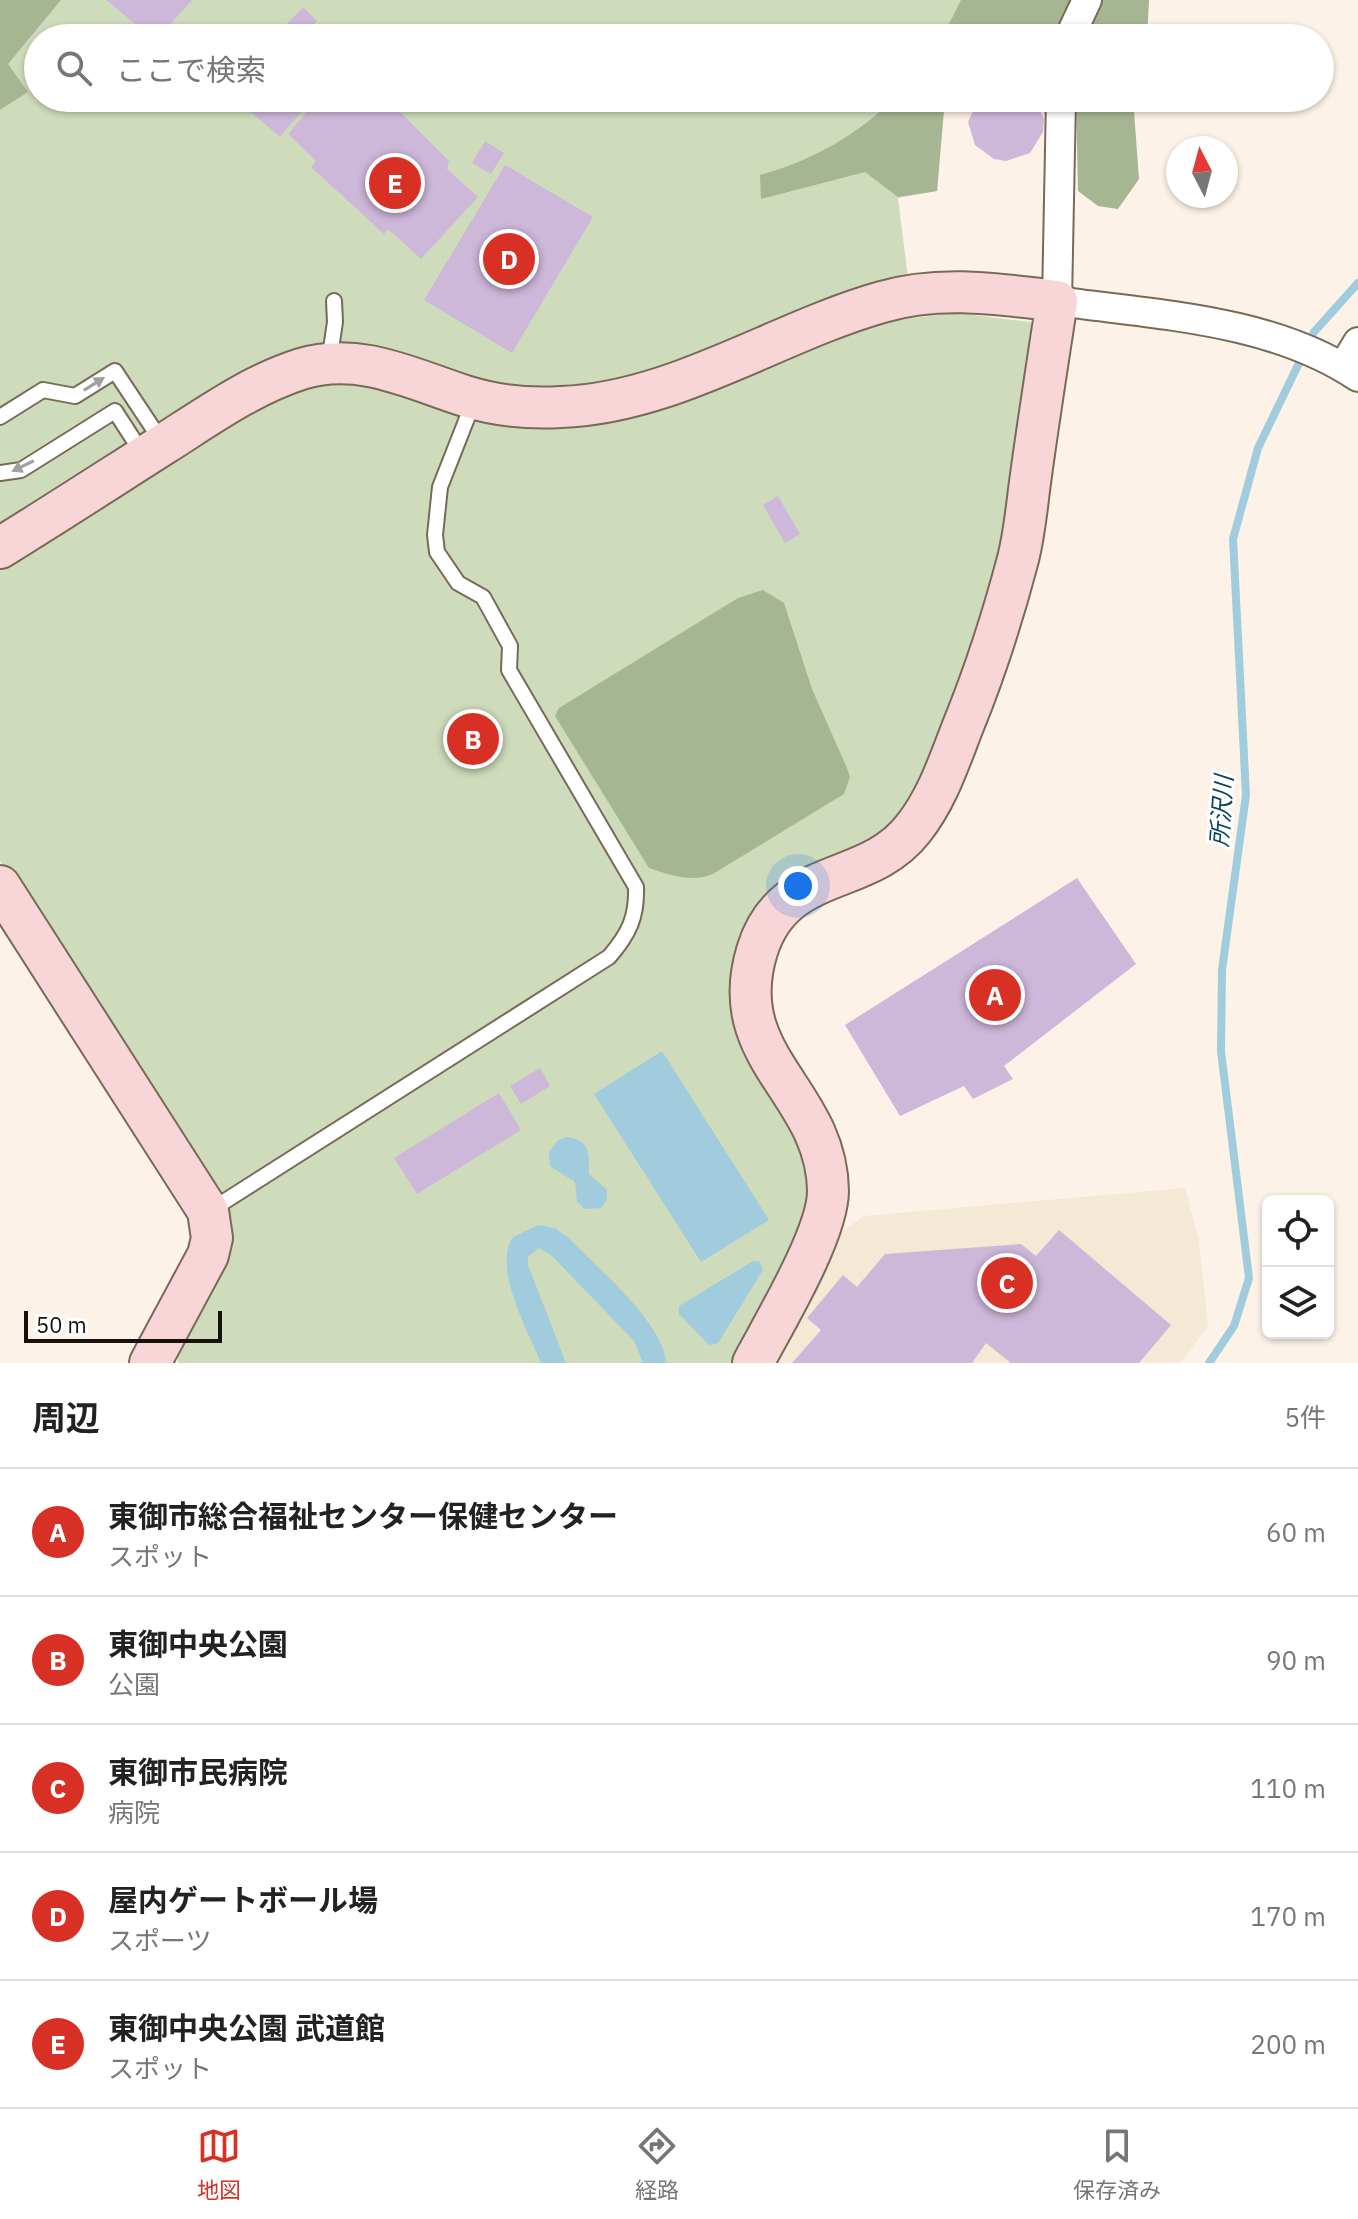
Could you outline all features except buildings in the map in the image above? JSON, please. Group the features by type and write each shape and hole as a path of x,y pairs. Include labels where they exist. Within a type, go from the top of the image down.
{"street":[{"path":"1076,24 1087,0"},
{"path":"753,1363 814,1243 828,1195 820,1142 802,1105 755,1032 750,989 758,947 770,921 811,884 889,854 912,832 930,806 984,673 1019,556 1057,301 1061,112"},
{"path":"0,548 266,381 329,363 400,372 475,398 513,407 564,407 616,399 670,383 886,292 951,291 1057,301 1231,328 1277,339 1342,367 1358,342"},
{"path":"0,886 208,1211 212,1238 210,1264 150,1363"}],"lane":[{"path":"329,363 335,322 334,301"},
{"path":"0,417 43,390 75,396 115,371 154,450"},
{"path":"208,1211 609,957 627,936 637,910 636,887 509,670 510,646 483,597 458,583 437,552 435,535 440,487 475,398"},
{"path":"0,473 21,470 115,411 154,450"}],"shaded area":[{"path":"1185,1188 1199,1241 1208,1326 1180,1363 770,1363 834,1237 864,1216"}],"green space":[{"path":"0,0 1075,0 1064,24 24,24 24,112 944,112 937,191 898,198 913,318 956,313 1030,322 1039,340 1004,551 972,677 918,801 737,974 741,1043 802,1138 814,1203 739,1363 178,1363 177,1342 216,1267 196,1174 0,861"},
{"path":"0,0 61,0 41,24 24,24 24,45 8,64 24,86 24,95 0,110"},
{"path":"961,0 1075,0 1064,24 949,24"},
{"path":"1102,0 1149,0 1148,24 1091,24"},
{"path":"879,112 944,112 937,191 898,197 865,172 761,199 760,175 816,154"},
{"path":"1076,112 1134,112 1139,179 1118,209 1098,206 1078,191"},
{"path":"763,590 784,603 812,689 850,777 844,794 713,874 689,878 649,868 555,716 559,708 738,598"}],"water":[{"path":"662,1051 769,1220 701,1262 594,1094"},
{"path":"567,1137 585,1145 589,1174 607,1190 607,1199 601,1208 585,1209 577,1202 575,1182 550,1166 549,1152 558,1140"},
{"path":"538,1225 555,1228 570,1239 627,1297 654,1331 666,1363 643,1363 634,1341 551,1255 539,1248 528,1257 528,1265 566,1363 541,1363 514,1299 507,1265 513,1237"},
{"path":"753,1261 760,1262 763,1270 718,1343 709,1345 679,1314 679,1306"}],"waterway":[{"name":"所沢川","path":"1209,1363 1234,1326 1249,1278 1221,1051 1222,970 1246,795 1233,539 1258,448 1314,332 1358,283"}],"place":[{"name":"東御中央公園 武道館","path":"395,183"},
{"name":"屋内ゲートボール場","path":"509,259"},
{"name":"東御中央公園","path":"473,739"},
{"name":"東御市総合福祉センター保健センター","path":"995,995"},
{"name":"東御市民病院","path":"1007,1283"}]}
